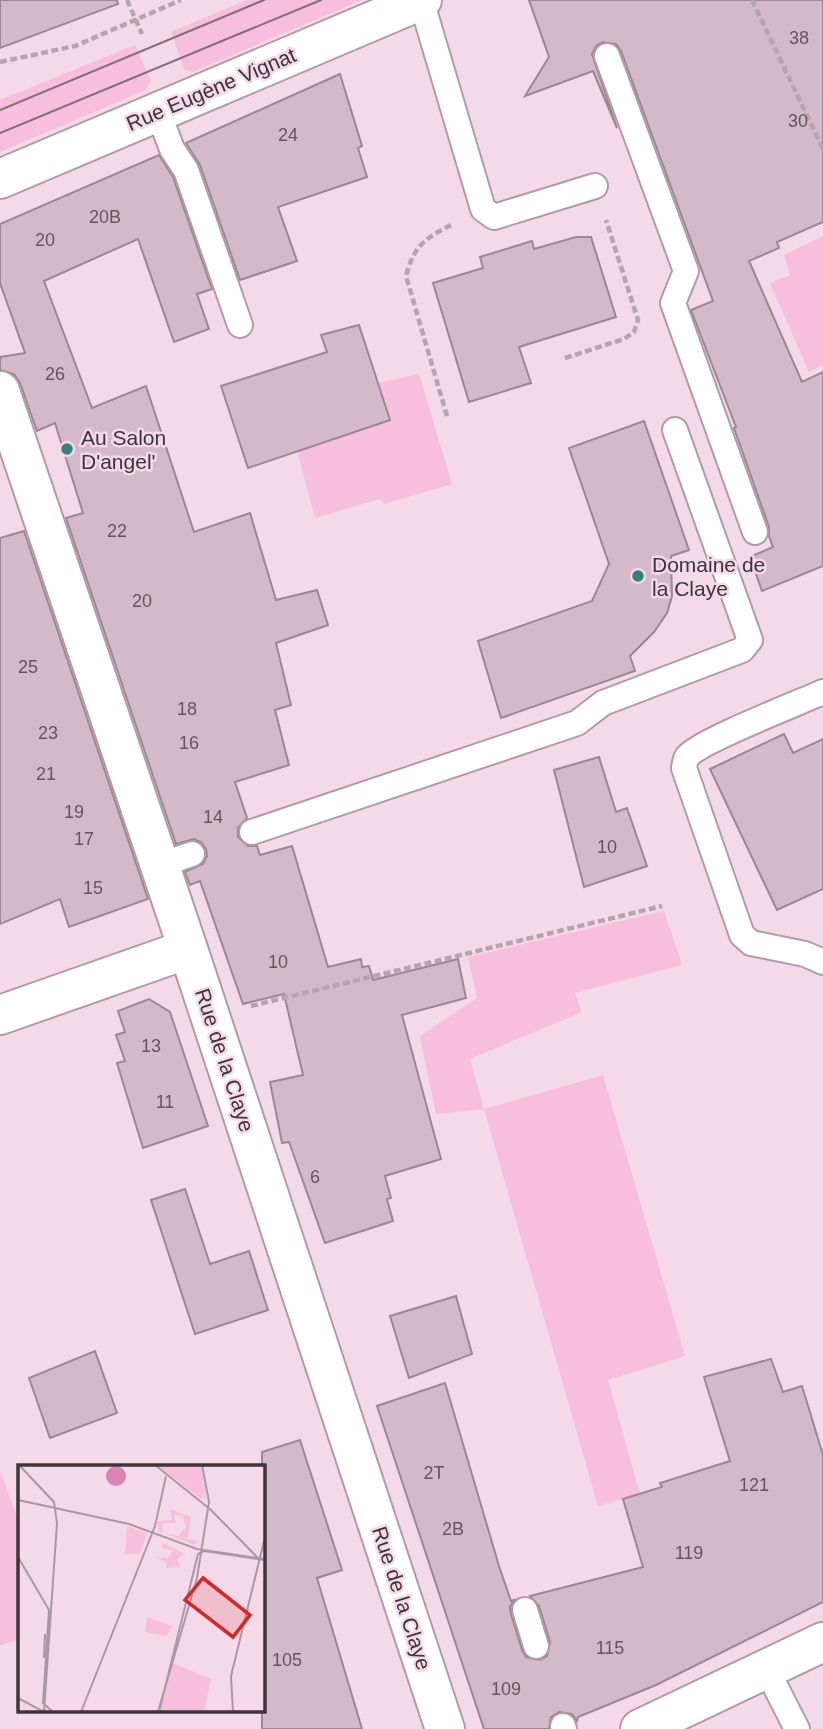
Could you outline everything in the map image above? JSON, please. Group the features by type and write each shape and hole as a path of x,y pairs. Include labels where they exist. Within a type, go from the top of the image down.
{"street":[{"name":"Rue Eugène Vignat","path":"0,179 421,0"},
{"name":"Rue de la Claye","path":"0,391 176,860 188,949 445,1729"},
{"path":"0,1015 188,949"},
{"path":"640,1729 823,1642"}],"lane":[{"path":"421,0 483,209 494,217 595,186"},
{"path":"607,56 686,271 673,303 755,532"},
{"path":"158,112 172,149 186,170 240,325"},
{"path":"252,832 577,723 603,703 742,650 750,640 675,430"},
{"path":"823,692 699,748 688,756 684,768 743,935 751,943 805,954 823,962"},
{"path":"525,1610 537,1646"},
{"path":"766,1670 797,1729"}],"path":[{"path":"127,0 142,34"},
{"path":"0,62 75,46 181,0"},
{"path":"752,0 823,149"},
{"path":"565,358 624,339 634,332 638,320 595,186"},
{"path":"447,416 406,276 412,255 427,238 483,209"},
{"path":"245,1007 662,906"}],"shaded area":[{"path":"247,0 362,0 193,72 184,69 171,32"},
{"path":"135,45 151,81 146,90 0,152 0,100"},
{"path":"823,236 823,365 809,372 770,283 790,275 784,255"},
{"path":"419,374 452,484 384,504 380,499 315,518 297,450 390,420 377,383"},
{"path":"664,911 682,965 575,993 582,1012 470,1059 484,1109 436,1114 420,1036 477,998 468,957"},
{"path":"603,1075 685,1356 608,1380 640,1494 598,1506 484,1109"},
{"path":"0,1471 18,1518 18,1639 0,1646"}],"building":[{"path":"0,0 117,0 118,4 0,48"},
{"path":"529,0 823,0 823,222 777,242 779,248 749,261 802,382 823,372 823,566 762,591 750,557 773,547 769,527 734,428 736,427 691,310 713,301 621,51 616,44 603,42 596,46 592,54 617,128 593,71 525,96 549,57"},
{"path":"340,74 362,146 358,148 367,177 278,207 297,261 240,280 200,165 186,143"},
{"path":"159,155 173,177 212,289 197,294 209,329 174,342 138,239 44,281 92,408 146,386 194,532 250,513 276,600 317,590 328,625 276,643 291,705 275,710 289,765 235,782 247,818 238,828 238,837 248,846 257,846 260,855 292,846 328,967 361,959 362,967 369,966 373,980 458,959 466,998 402,1015 441,1159 385,1176 393,1221 325,1243 289,1142 282,1143 270,1082 303,1075 284,994 243,1004 200,881 190,885 185,872 203,864 207,856 206,849 201,842 194,839 176,844 66,518 83,513 55,423 37,431 20,383 14,374 0,370 0,357 25,353 0,283 0,224"},
{"path":"576,237 591,237 616,317 519,347 531,383 469,402 433,283 483,268 480,257 532,241 534,249"},
{"path":"359,325 390,420 248,468 221,386 327,352 321,335"},
{"name":"Domaine de la Claye","path":"644,421 689,550 671,556 672,596 667,613 654,632 630,656 635,671 501,718 478,641 592,601 609,564 569,448"},
{"path":"24,531 148,899 69,927 60,899 0,924 0,538"},
{"path":"784,734 793,753 823,739 823,889 777,910 710,769"},
{"path":"599,757 616,812 627,808 647,866 584,887 554,770"},
{"path":"149,999 170,1012 208,1126 143,1148 117,1063 125,1061 116,1035 125,1032 118,1011"},
{"path":"185,1189 210,1264 249,1251 268,1310 195,1334 151,1200"},
{"path":"456,1296 472,1354 409,1378 390,1316"},
{"path":"95,1351 117,1413 50,1438 29,1378"},
{"path":"771,1359 783,1392 802,1386 823,1455 823,1602 656,1685 578,1717 577,1721 572,1714 559,1712 551,1717 549,1729 484,1729 377,1406 445,1383 499,1566 511,1601 514,1600 510,1607 511,1614 522,1650 526,1657 540,1660 547,1656 550,1642 539,1606 530,1596 643,1567 623,1499 662,1487 660,1483 730,1461 704,1377"},
{"path":"300,1440 342,1570 317,1578 362,1729 262,1729 262,1452"}],"tram line":[{"path":"0,110 264,0"},
{"path":"0,133 321,0"}],"place":[{"name":"Au Salon D'angel'","path":"67,449"},
{"name":"Domaine de la Claye","path":"638,576"}]}
